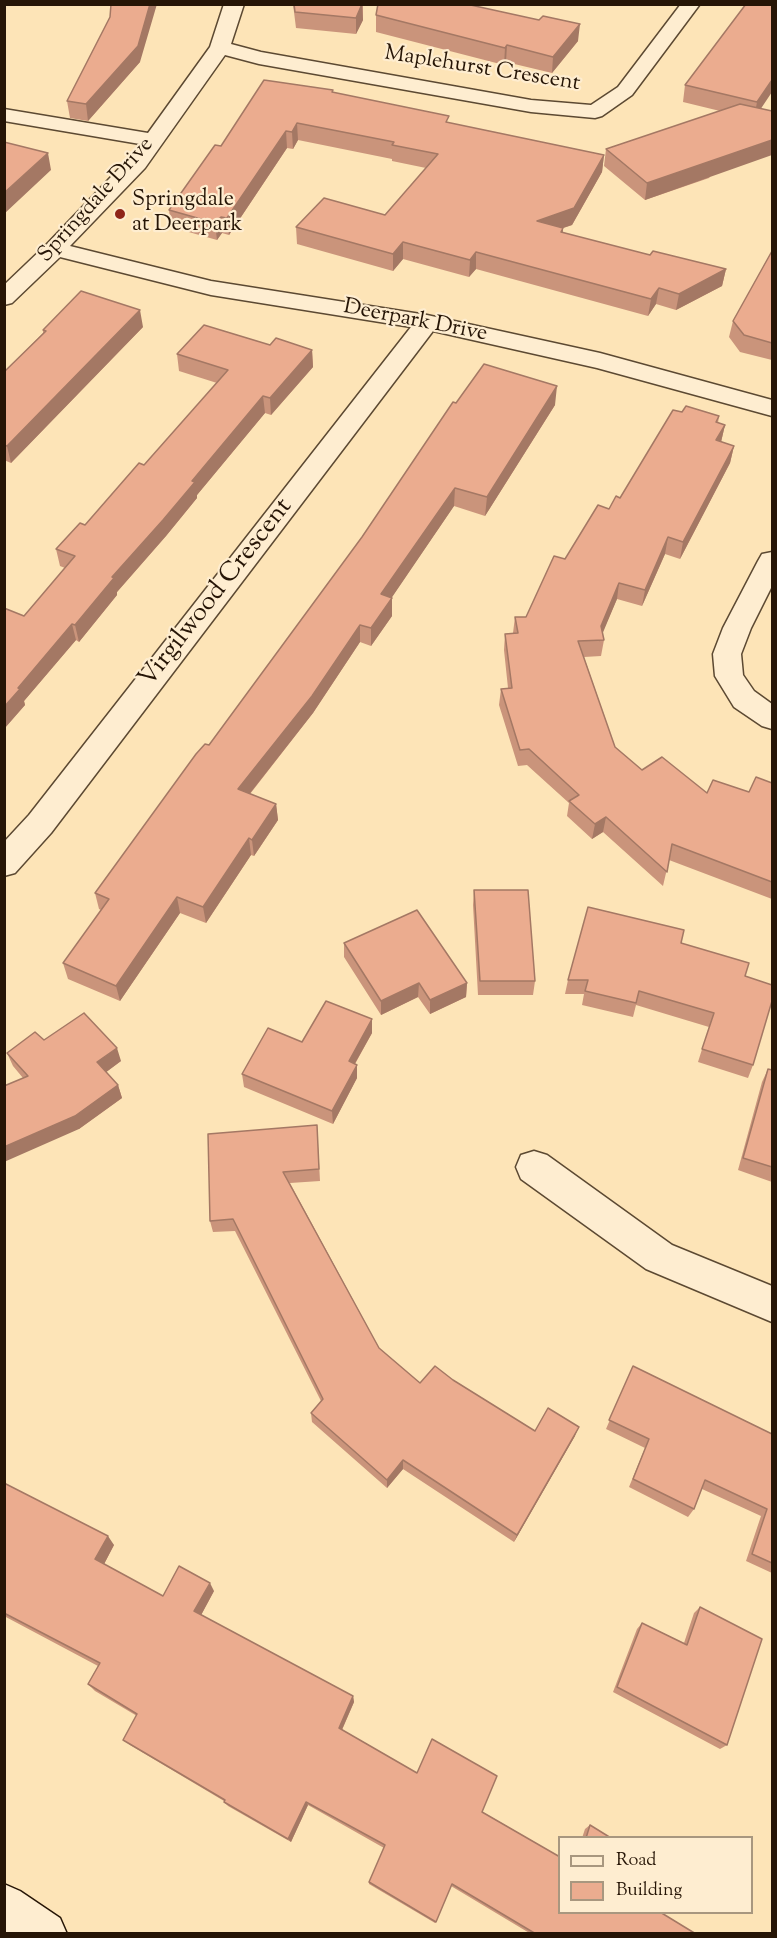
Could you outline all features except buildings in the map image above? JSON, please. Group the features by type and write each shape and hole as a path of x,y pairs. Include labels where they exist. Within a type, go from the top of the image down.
{"street":[{"name":"Springdale Drive","path":"4,298 55,249 137,163 220,47 234,4"},
{"name":"Maplehurst Crescent","path":"220,47 259,58 531,106 595,111 625,91 691,4"},
{"path":"4,115 153,140"},
{"name":"Deerpark Drive","path":"55,249 211,288 427,322 600,361 772,408"},
{"name":"Virgilwood Crescent","path":"4,864 47,814 427,322"},
{"path":"772,561 737,628 727,654 729,676 744,699 772,718"},
{"path":"534,1167 659,1257 772,1304"},
{"path":"4,1907 44,1934"}],"place":[{"name":"Springdale at Deerpark","path":"120,214"}]}
